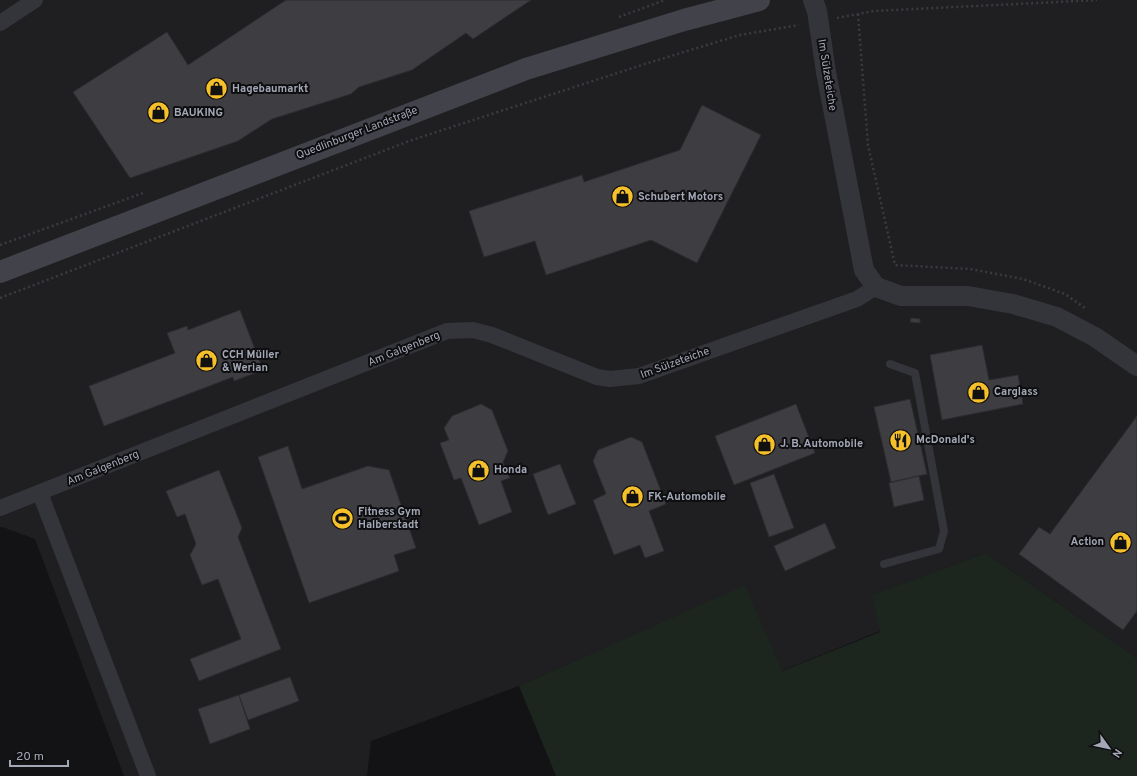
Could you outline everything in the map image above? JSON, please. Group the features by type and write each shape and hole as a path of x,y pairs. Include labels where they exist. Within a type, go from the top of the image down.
{"main road":[{"name":"Quedlinburger Landstraße","path":"0,272 526,69 719,10 760,0"}],"street":[{"path":"0,23 35,0"},
{"name":"Im Sülzeteiche","path":"447,331 473,330 492,335 597,377 610,379 624,378 639,376 857,299 876,287 864,270 826,72 819,21 813,0"},
{"path":"876,287 901,296 968,296 1012,304 1057,317 1095,336 1137,366"},
{"name":"Am Galgenberg","path":"0,508 447,331"},
{"path":"40,493 148,776"}],"lane":[{"path":"884,564 939,549 944,531 915,374 890,364"}],"path":[{"path":"0,298 412,140 648,63 740,35 874,11 1097,0"},
{"path":"858,14 868,145 895,266 970,269 1023,279 1065,294 1089,310"}],"shaded area":[{"path":"0,0 1137,0 1137,658 986,553 873,595 880,631 781,671 745,586 519,686 371,741 367,776 124,776 35,539 0,527"},
{"path":"986,553 1137,658 1137,776 556,776 519,686 745,585 782,671 880,632 872,595"}],"building":[{"name":"Hagebaumarkt","path":"286,0 531,0 473,39 466,33 412,70 359,87 351,94 272,119 238,141 130,178 73,92 167,32 188,65"},
{"name":"Schubert Motors","path":"702,105 761,135 697,263 651,240 546,275 535,241 484,257 469,211 582,175 584,182 680,150"},
{"name":"CCH Müller & Werian","path":"240,310 263,370 234,381 233,377 104,426 89,386 175,353 167,333 187,326 188,330"},
{"path":"911,318 920,319 920,323 910,322"},
{"name":"Carglass","path":"982,345 989,380 1018,375 1023,404 942,420 930,355"},
{"name":"McDonald's","path":"910,399 927,474 891,482 874,407"},
{"name":"Honda","path":"481,404 492,410 508,451 503,462 510,478 501,481 512,512 479,525 461,478 454,480 440,443 449,440 444,428 452,416"},
{"name":"J. B. Automobile","path":"796,404 815,453 734,485 715,436"},
{"path":"1137,416 1137,611 1123,630 1019,554 1039,527 1050,534"},
{"name":"FK-Automobile","path":"631,437 642,442 666,504 649,511 664,551 645,558 640,545 614,555 593,500 606,494 593,461 598,450"},
{"name":"Fitness Gym Halberstadt","path":"288,446 302,489 368,466 389,470 416,548 394,555 399,571 309,603 258,457"},
{"path":"560,464 576,504 548,515 533,474"},
{"path":"219,470 242,528 238,537 281,649 199,681 190,659 241,639 218,579 202,585 190,555 196,544 185,514 177,517 166,491"},
{"path":"774,474 794,528 769,537 750,483"},
{"path":"919,476 924,500 894,507 889,483"},
{"path":"825,523 836,548 785,571 774,546"},
{"path":"290,677 299,701 248,720 239,695"},
{"path":"239,695 250,729 210,744 198,709"}],"place":[{"name":"Hagebaumarkt","path":"216,89"},
{"name":"BAUKING","path":"159,113"},
{"name":"Schubert Motors","path":"622,197"},
{"name":"CCH Müller & Werian","path":"206,361"},
{"name":"Carglass","path":"979,392"},
{"name":"McDonald's","path":"901,440"},
{"name":"J. B. Automobile","path":"765,444"},
{"name":"Honda","path":"478,470"},
{"name":"FK-Automobile","path":"632,497"},
{"name":"Fitness Gym Halberstadt","path":"343,518"},
{"name":"Action","path":"1120,542"}]}
